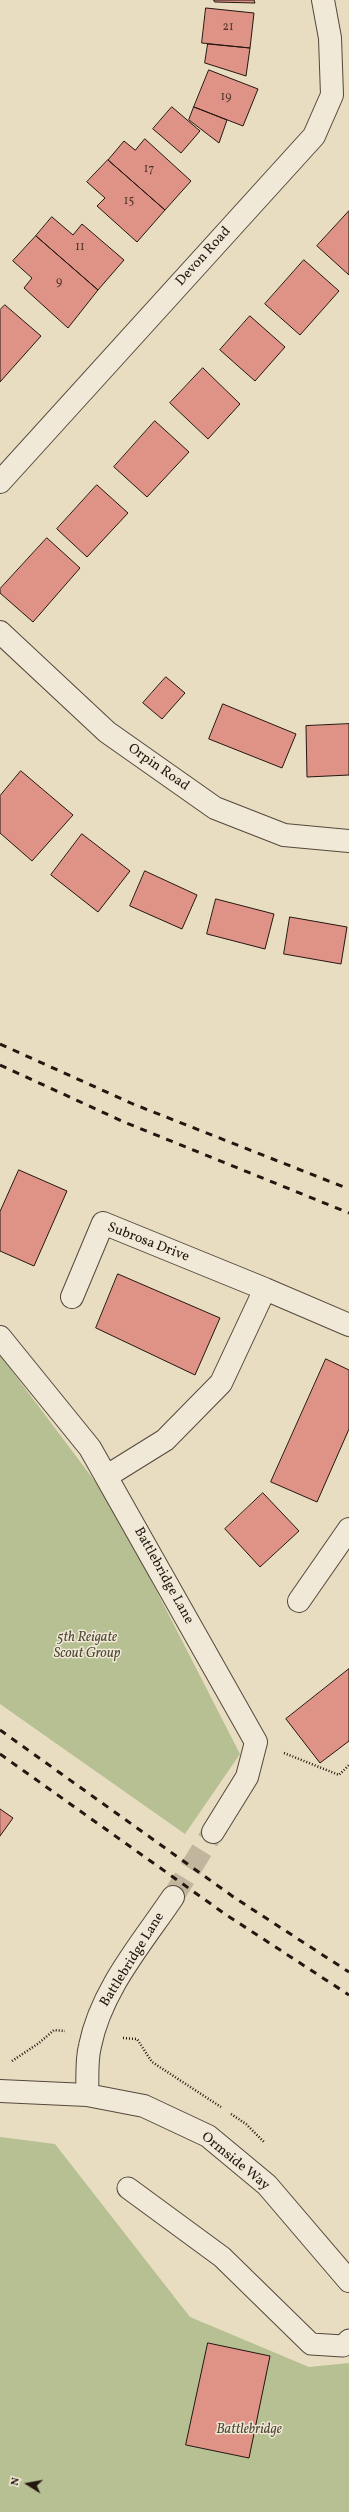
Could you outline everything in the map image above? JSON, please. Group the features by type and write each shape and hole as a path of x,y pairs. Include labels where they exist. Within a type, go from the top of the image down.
{"street":[{"name":"Devon Road","path":"0,482 314,136 332,95 330,38 323,0"},
{"name":"Orpin Road","path":"0,632 107,732 215,808 284,835 349,841"},
{"name":"Subrosa Drive","path":"72,1297 103,1223 349,1325"},
{"path":"107,1476 165,1440 221,1383 265,1289"},
{"name":"Battlebridge Lane","path":"0,1337 90,1448 256,1742"},
{"path":"299,1601 349,1528"},
{"path":"213,1832 247,1777 256,1742"},
{"name":"Battlebridge Lane","path":"87,2095 90,2046 99,2015 114,1984 173,1897"},
{"name":"Ormside Way","path":"0,2091 87,2095 144,2106 208,2136 267,2185 349,2280"}],"lane":[{"path":"128,2188 222,2257 311,2344 343,2346 349,2340"}],"path":[{"path":"256,1742 339,1775 349,1765"},
{"path":"7,2061 14,2061 54,2030"}],"green space":[{"name":"5th Reigate Scout Group","path":"0,1355 112,1504 240,1754 185,1834 0,1704"},
{"name":"Battlebridge","path":"0,2137 55,2144 190,2317 309,2367 349,2363 349,2512 0,2512"}],"building":[{"path":"214,0 254,0 255,3 215,2"},
{"path":"206,8 254,13 250,48 202,43"},
{"path":"208,44 250,48 246,76 205,63"},
{"path":"209,70 258,89 243,126 194,107"},
{"path":"172,107 200,131 181,153 153,129"},
{"path":"194,107 227,120 219,143 189,120"},
{"path":"145,139 191,181 165,210 108,160 124,141 135,150"},
{"path":"108,160 165,210 137,242 97,206 105,198 87,182"},
{"path":"349,211 349,275 317,246"},
{"path":"52,217 73,235 82,224 124,260 98,290 36,236"},
{"path":"36,236 98,290 68,328 24,288 32,278 13,261"},
{"path":"304,260 339,291 300,335 265,304"},
{"path":"5,305 41,336 0,382 0,310"},
{"path":"250,316 285,347 255,381 220,350"},
{"path":"203,368 240,404 208,439 170,403"},
{"path":"155,421 189,452 147,497 114,467"},
{"path":"97,485 128,513 87,557 57,529"},
{"path":"47,538 80,568 33,622 0,593 0,589"},
{"path":"166,677 185,693 162,719 143,703"},
{"path":"223,704 296,734 282,768 209,739"},
{"path":"349,724 349,775 307,777 306,726"},
{"path":"21,771 73,815 32,861 0,833 0,796"},
{"path":"82,834 130,871 98,912 51,875"},
{"path":"145,871 197,895 182,929 130,906"},
{"path":"216,899 274,914 265,949 207,934"},
{"path":"290,917 347,927 341,964 284,954"},
{"path":"19,1170 67,1191 34,1266 0,1251 0,1212"},
{"path":"118,1274 220,1318 195,1375 96,1328"},
{"path":"326,1359 349,1370 349,1429 317,1502 271,1482"},
{"path":"263,1493 299,1531 260,1567 225,1529"},
{"path":"349,1669 349,1741 320,1763 286,1719"},
{"path":"0,1809 13,1818 0,1836"},
{"path":"208,2343 270,2356 249,2458 186,2445"}],"tunnel":[{"path":"173,1897 213,1832"}],"railway":[{"path":"0,1044 133,1104 349,1189"},
{"path":"0,1065 124,1122 349,1213"},
{"path":"0,1730 235,1898 349,1972"},
{"path":"0,1754 225,1914 349,1995"}]}
